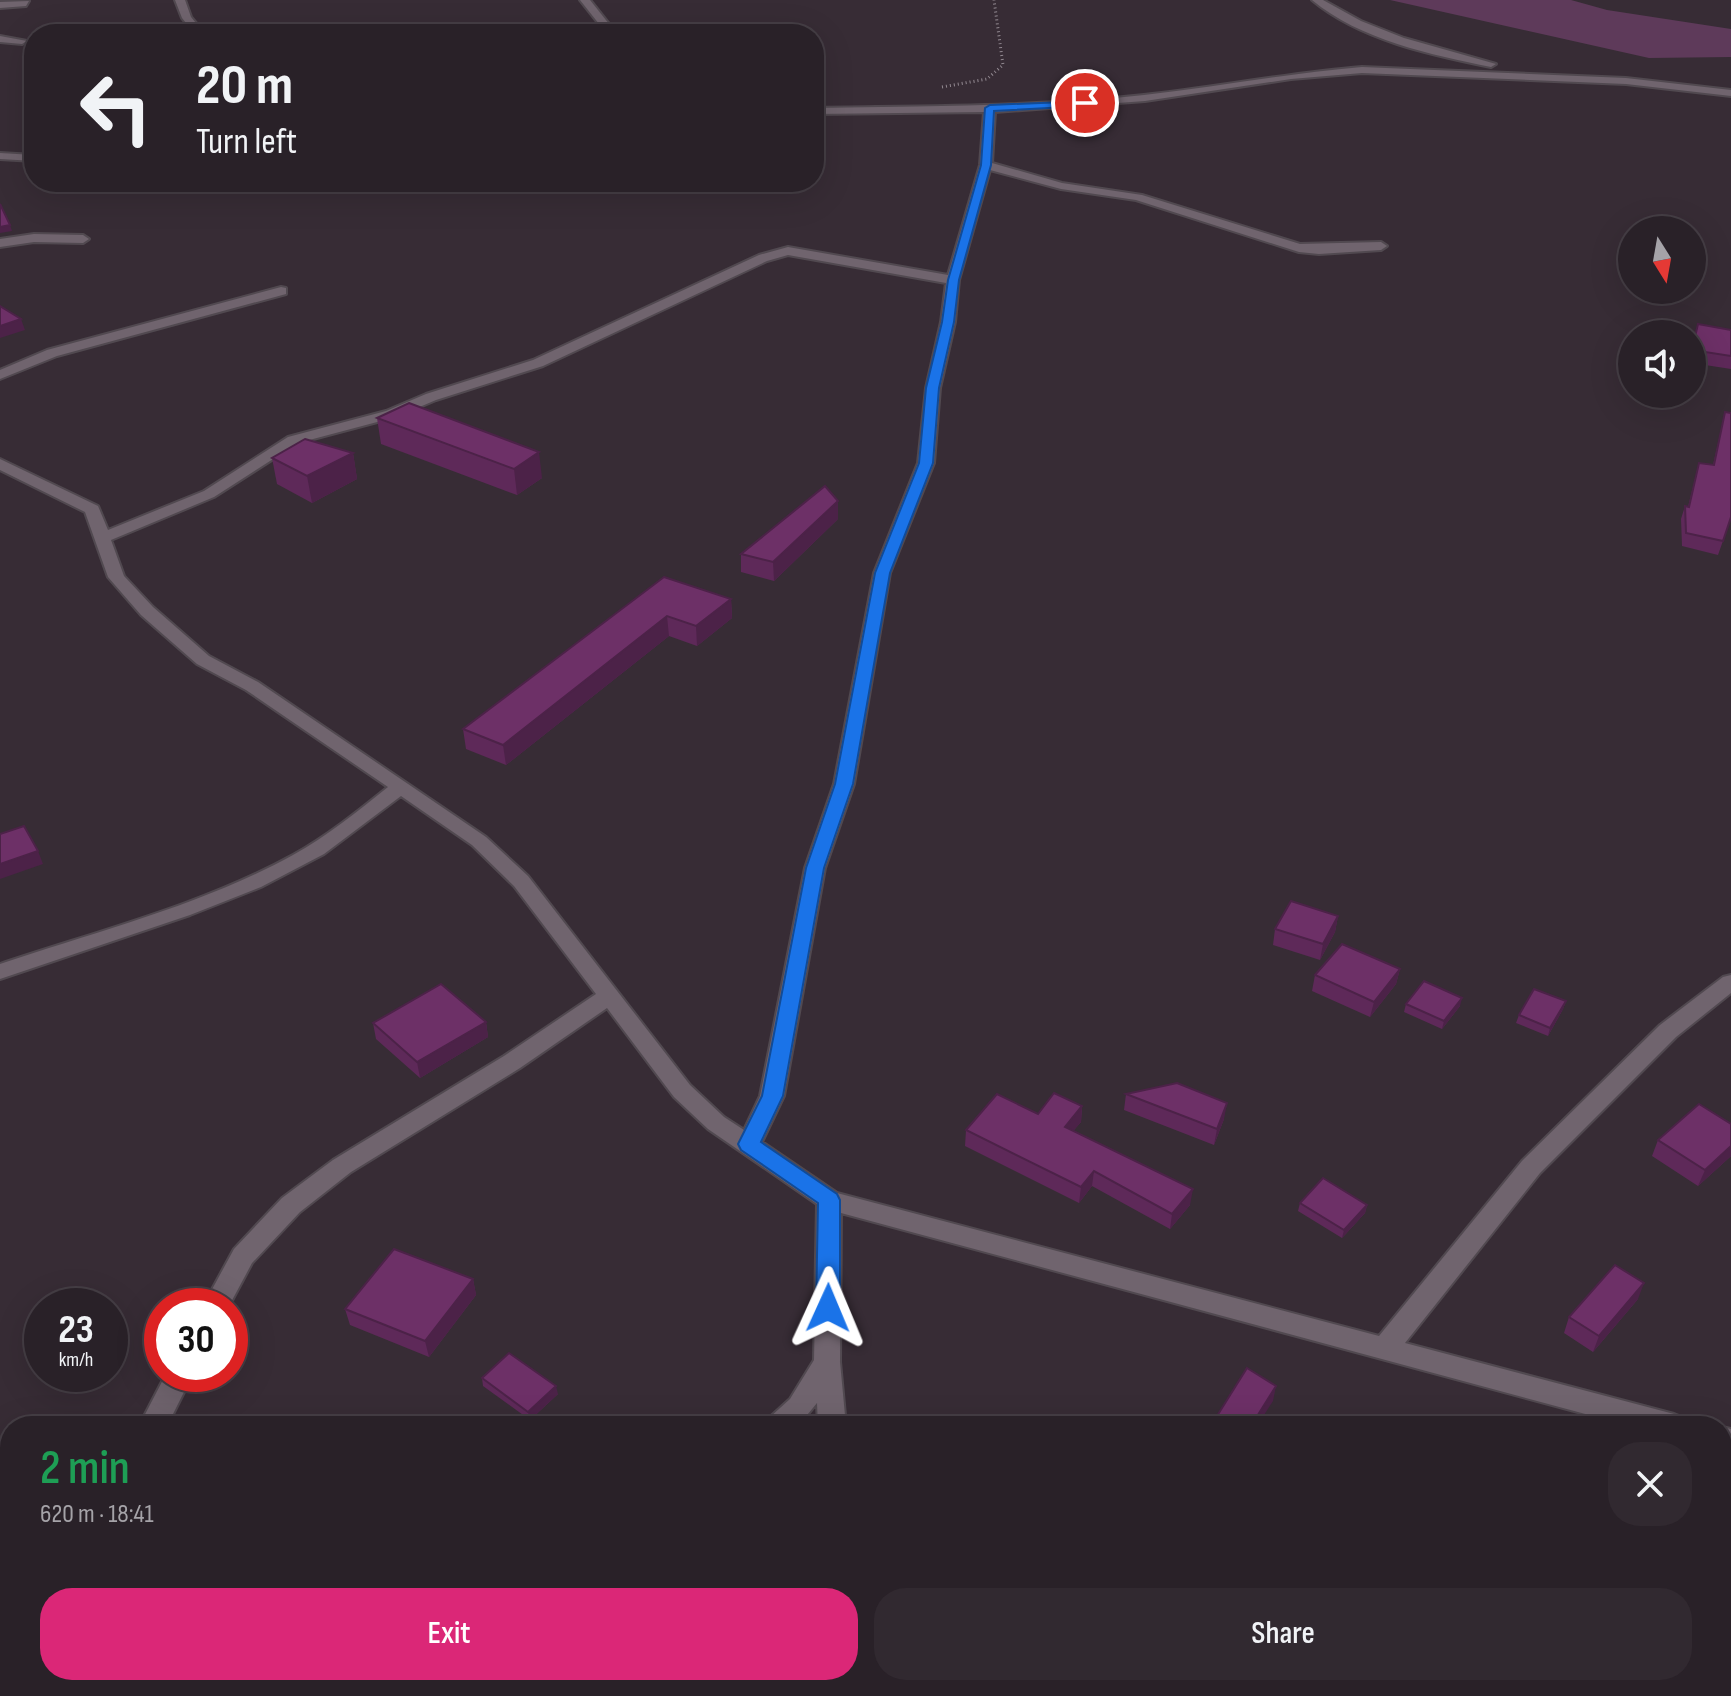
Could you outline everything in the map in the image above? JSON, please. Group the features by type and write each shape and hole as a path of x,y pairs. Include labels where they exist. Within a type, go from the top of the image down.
{"street":[{"path":"180,0 192,24"},
{"path":"585,0 604,24"},
{"path":"1317,0 1380,34 1426,49 1565,77"},
{"path":"0,5 26,3"},
{"path":"0,39 22,41"},
{"path":"1481,73 1497,65"},
{"path":"824,111 990,108 1145,98 1327,72 1565,77 1731,93"},
{"path":"749,1144 772,1096 815,868 844,784 882,573 926,463 933,388 948,322 953,280 986,165 990,108"},
{"path":"0,156 24,157"},
{"path":"986,165 1061,186 1138,197 1299,248 1381,246"},
{"path":"0,243 34,238 83,239"},
{"path":"103,538 209,494 293,440 391,414 431,397 538,363 763,258 788,251 953,280"},
{"path":"0,375 52,353 281,291"},
{"path":"0,464 92,509 116,577 130,594 203,660 252,686 479,841 521,881 682,1091 716,1123 829,1200 1638,1416"},
{"path":"0,972 227,894 291,864 356,822 399,788"},
{"path":"1386,1347 1531,1167 1668,1031 1731,982"},
{"path":"226,1288 243,1256 291,1205 342,1166 512,1062 610,995"},
{"path":"829,1200 827,1362 831,1416"},
{"path":"790,1416 800,1407 827,1362"},
{"path":"158,1416 171,1392"}],"path":[{"path":"940,87 987,79 1003,65 1005,48 1000,41 994,0"}],"shaded area":[{"path":"1390,0 1571,0 1607,10 1731,29 1731,57 1649,58"}],"building":[{"path":"0,204 10,225 0,227"},
{"path":"0,306 21,319 0,326"},
{"path":"1706,325 1731,330 1731,356 1706,352"},
{"path":"409,403 539,452 514,469 377,418"},
{"path":"1725,412 1731,413 1731,517 1723,541 1686,533 1685,506 1689,507 1699,463 1714,465"},
{"path":"305,439 353,453 307,476 272,458"},
{"path":"825,486 838,501 773,562 741,554"},
{"path":"664,577 731,599 696,626 667,616 503,745 463,729"},
{"path":"24,826 38,851 0,864 0,834"},
{"path":"1291,901 1338,916 1323,944 1275,929"},
{"path":"1342,944 1400,969 1374,1002 1315,975"},
{"path":"1424,981 1462,998 1444,1021 1406,1004"},
{"path":"441,984 486,1022 417,1062 373,1023"},
{"path":"1534,989 1566,1001 1550,1028 1519,1015"},
{"path":"1177,1083 1227,1103 1217,1129 1126,1094"},
{"path":"1054,1093 1082,1106 1065,1127 1193,1189 1172,1214 1094,1171 1081,1187 966,1130 997,1094 1038,1114"},
{"path":"1699,1104 1731,1124 1731,1146 1705,1170 1658,1140"},
{"path":"1323,1178 1367,1205 1344,1230 1300,1203"},
{"path":"394,1249 473,1279 425,1341 345,1309"},
{"path":"1615,1265 1644,1283 1599,1336 1569,1317"},
{"path":"509,1353 556,1386 528,1412 482,1378"},
{"path":"1247,1368 1276,1386 1257,1416 1217,1416"}],"route":[{"path":"828,1308 829,1200 749,1144 772,1096 815,868 844,784 882,573 926,463 933,388 948,322 953,280 986,165 990,108 1085,103"}]}
